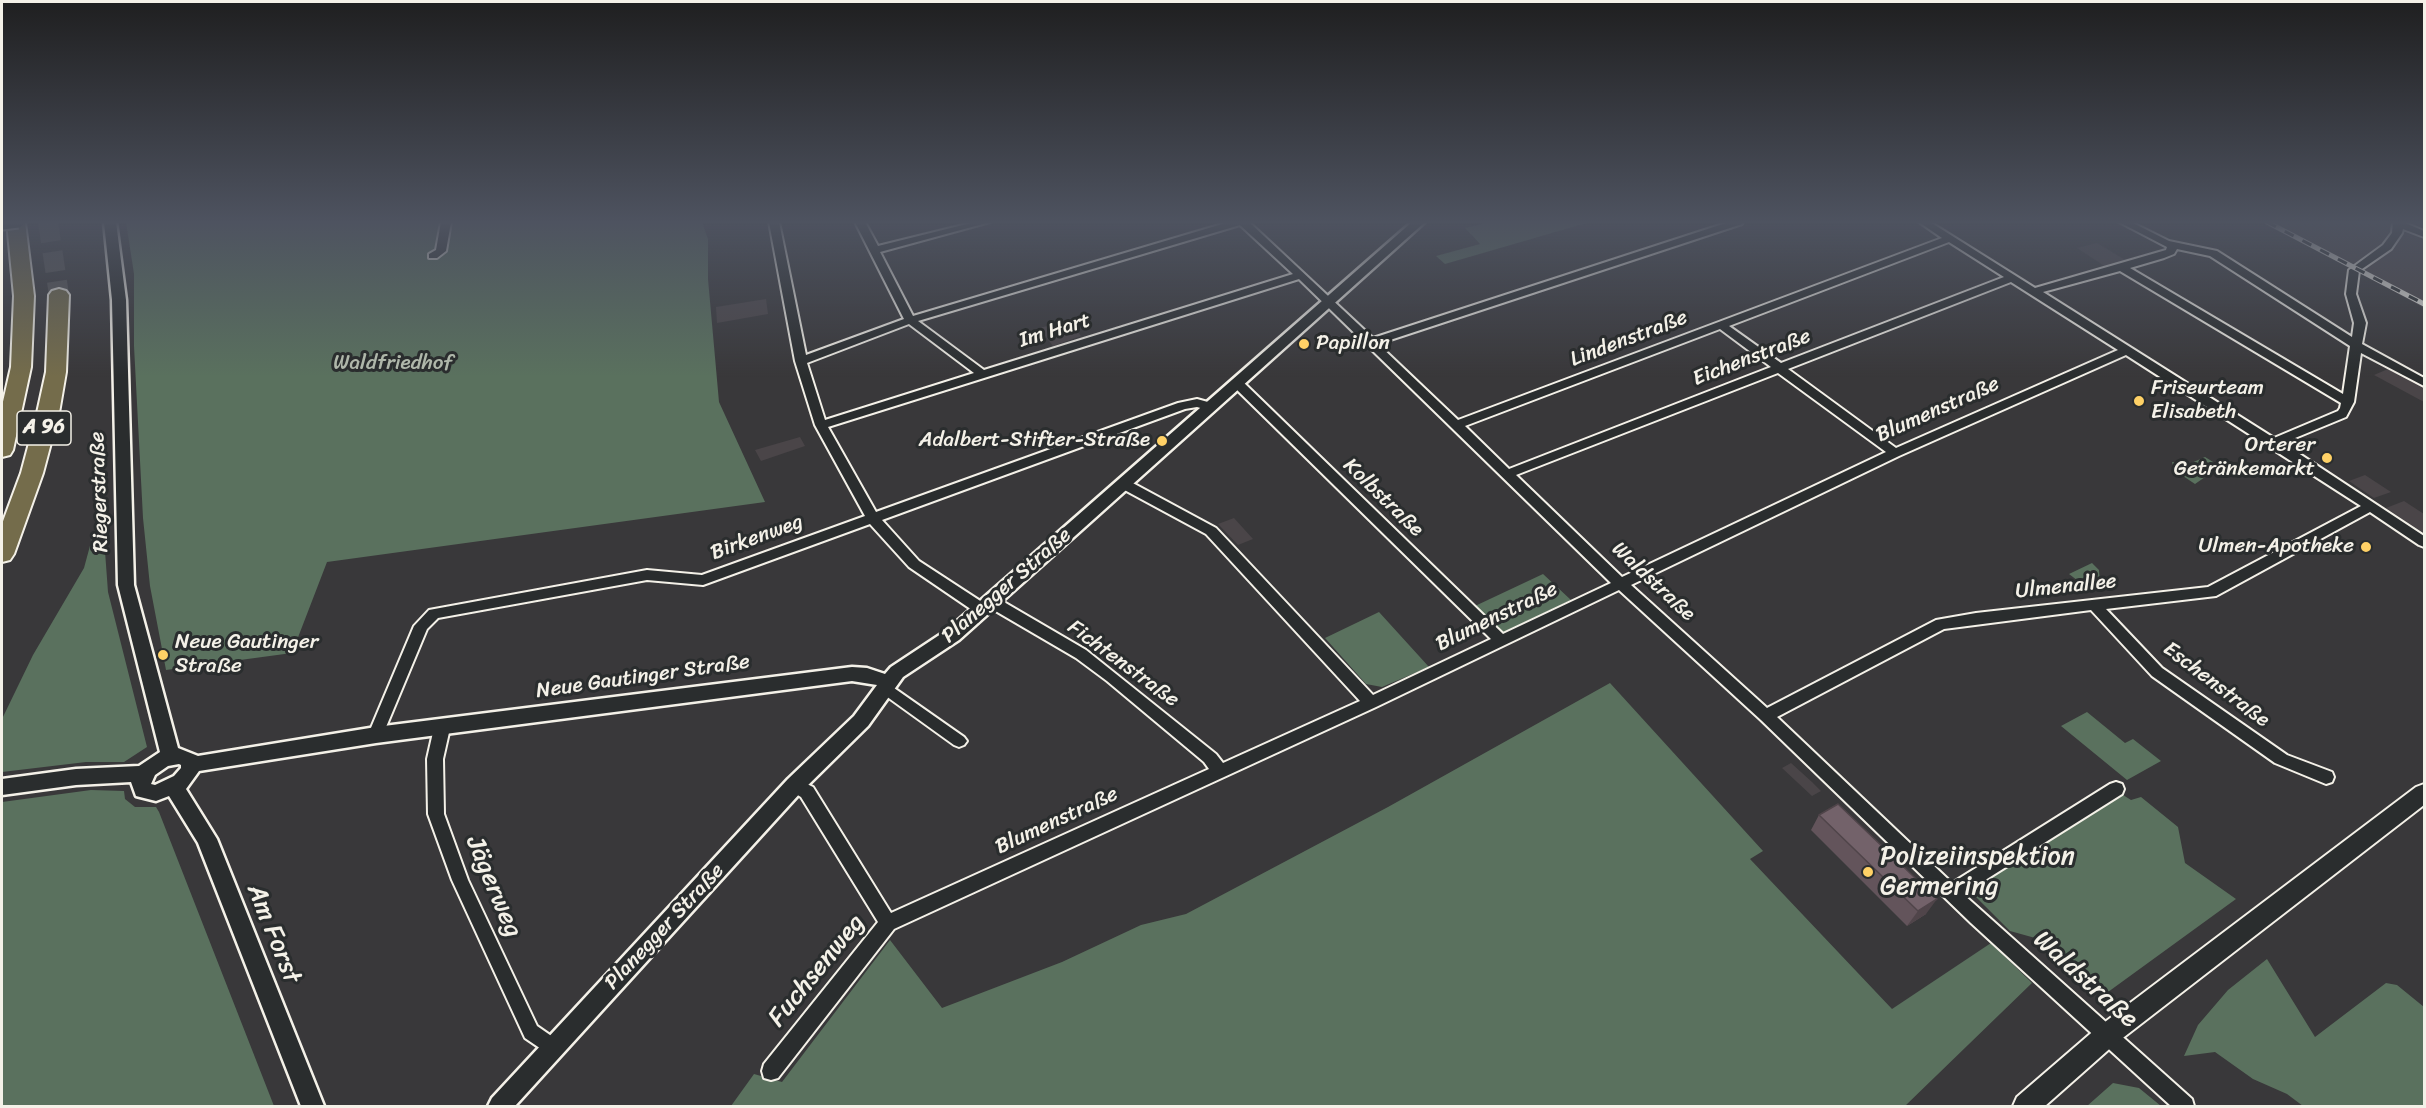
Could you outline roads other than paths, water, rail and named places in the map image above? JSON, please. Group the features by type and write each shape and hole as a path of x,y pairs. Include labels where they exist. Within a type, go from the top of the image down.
{"highway":[{"name":"A 96","path":"2,450 21,367 24,296 22,274"},
{"name":"A 96","path":"2,554 32,473 48,413 56,372 59,295"}],"main road":[{"path":"2026,1107 2106,1036 2424,793"}],"street":[{"name":"Riegerstraße","path":"115,274 126,585 171,756"},
{"name":"Fichtenstraße","path":"784,274 801,361 821,425 873,519 914,564 987,606 1081,654 1210,758 1220,771"},
{"path":"887,274 910,320 982,374"},
{"path":"801,361 910,320 1066,274"},
{"name":"Planegger Straße","path":"500,1107 795,785 861,722 886,685 907,663 953,635 987,606 1360,274"},
{"path":"1369,343 1580,274"},
{"name":"Lindenstraße","path":"1456,425 1856,274"},
{"path":"2004,274 2424,542"},
{"path":"2032,292 2097,274"},
{"path":"2132,274 2348,402"},
{"path":"2245,274 2356,345 2424,383"},
{"path":"2272,443 2342,414 2348,402 2360,322 2350,294 2353,274"},
{"name":"Waldstraße","path":"1302,275 1369,343 1620,583 1766,716 1950,892 2185,1107"},
{"name":"Im Hart","path":"821,425 1302,275"},
{"name":"Eichenstraße","path":"1507,474 2011,278"},
{"path":"1721,325 1895,453"},
{"name":"Blumenstraße","path":"888,923 1371,702 1895,453 2126,351"},
{"name":"Kolbstraße","path":"1238,384 1501,640"},
{"name":"Birkenweg","path":"376,735 421,626 434,614 647,574 703,580 1182,406 1197,403 1211,407"},
{"path":"1124,484 1211,531 1371,702"},
{"name":"Ulmenallee","path":"1766,716 1941,624 1976,618 2211,592 2371,506"},
{"name":"Eschenstraße","path":"2095,606 2157,672 2281,759 2326,777"},
{"name":"Neue Gautinger Straße","path":"191,765 376,735 852,674 886,685"},
{"path":"886,685 959,741"},
{"name":"Jägerweg","path":"442,728 435,759 436,814 460,880 531,1032 554,1048"},
{"path":"171,756 185,757 191,765 186,776 174,787 156,793 143,790 140,781 143,774 155,763 171,756"},
{"path":"2,787 76,777 143,774"},
{"name":"Fuchsenweg","path":"771,1071 888,923 807,792 795,785"},
{"name":"Am Forst","path":"174,787 207,839 312,1107"},
{"path":"1950,892 2116,789"}],"tunnel":[{"path":"56,274 59,295"}],"railway":[{"path":"2366,274 2424,304"}],"place":[{"name":"Papillon","path":"1304,344"},
{"name":"Friseurteam Elisabeth","path":"2139,401"},
{"name":"Adalbert-Stifter-Straße","path":"1162,441"},
{"name":"Orterer Getränkemarkt","path":"2327,458"},
{"name":"Ulmen-Apotheke","path":"2366,547"},
{"name":"Neue Gautinger Straße","path":"163,655"},
{"name":"Polizeiinspektion Germering","path":"1868,872"}],"park label":[{"name":"Waldfriedhof","path":"393,364"}]}
